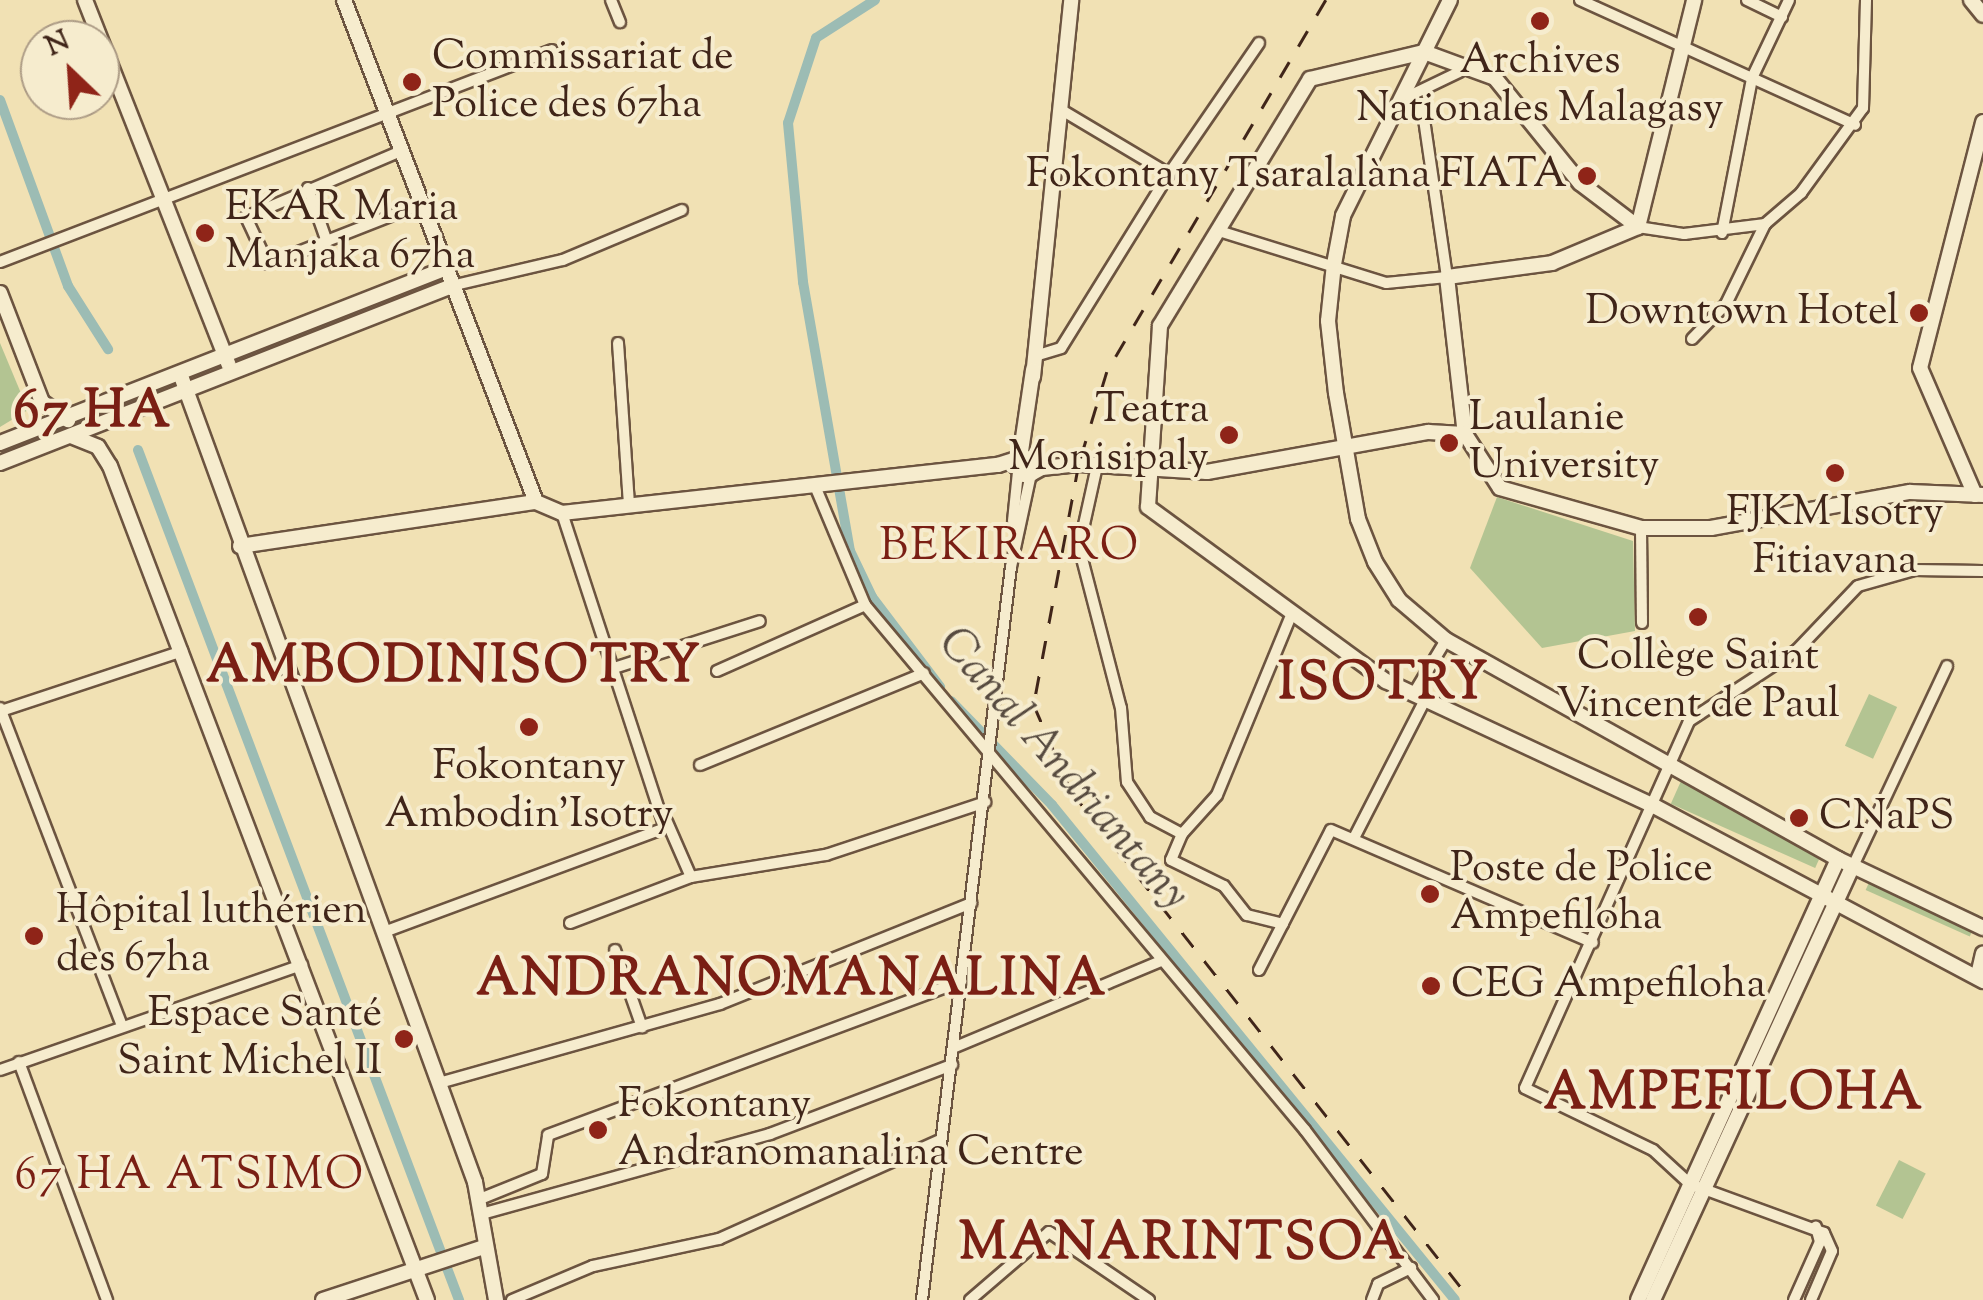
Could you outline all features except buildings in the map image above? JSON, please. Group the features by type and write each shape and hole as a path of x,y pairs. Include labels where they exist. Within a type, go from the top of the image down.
{"street":[{"path":"86,0 229,364"},
{"path":"344,0 536,502"},
{"path":"611,0 620,22"},
{"path":"1450,0 1405,98 1343,216 1334,264 1328,326 1346,445 1376,562 1399,600 1446,640 1845,862 1983,928"},
{"path":"1580,0 1855,124"},
{"path":"1638,226 1677,45 1694,0"},
{"path":"1748,0 1782,17"},
{"path":"1722,233 1752,78 1789,0"},
{"path":"1692,339 1726,304 1765,224 1855,124 1871,64 1866,0"},
{"path":"1971,0 1983,15"},
{"path":"922,1300 1026,466 1070,7"},
{"path":"1034,363 1061,348 1170,174 1259,42"},
{"path":"0,262 40,251 390,118 552,50"},
{"path":"1638,226 1580,183 1494,78 1459,72 1424,52 1310,79 1160,326 1149,474 1151,512 1290,618 1420,695 1654,806 1980,978 1983,954"},
{"path":"1405,98 1459,72"},
{"path":"1405,98 1422,106 1465,434 1493,481 1516,498 1641,528 1711,528 1910,492 1979,495 1920,368 1983,122"},
{"path":"1060,108 1170,174"},
{"path":"401,151 246,217 266,264 421,204"},
{"path":"308,188 326,242"},
{"path":"0,443 452,286 562,260 682,210"},
{"path":"1219,231 1386,283 1552,263 1638,226 1722,233 1765,224"},
{"path":"229,364 444,268"},
{"path":"0,293 42,402 66,419 72,436 98,447 110,466 420,1270 426,1300"},
{"path":"618,344 629,504"},
{"path":"0,462 72,436 183,382"},
{"path":"183,382 483,1206 485,1254 496,1300"},
{"path":"31,432 42,402"},
{"path":"240,546 536,502 562,513 998,465 1097,466 1149,474 1346,445 1465,434"},
{"path":"1097,466 1079,546 1121,708 1127,782 1150,816 1182,834"},
{"path":"814,486 865,605 990,748 1433,1300"},
{"path":"562,513 667,821 692,877"},
{"path":"1641,528 1642,623"},
{"path":"1811,1300 1832,1252 1815,1226 1697,1187 1653,1150 1536,1097 1528,1082 1690,721 1797,650 1858,586 1914,570 1983,571"},
{"path":"717,672 865,605"},
{"path":"1283,924 1247,915 1224,886 1170,860 1182,834 1217,795 1290,618"},
{"path":"614,668 760,620"},
{"path":"1354,838 1446,640"},
{"path":"121,1024 1,710 182,651"},
{"path":"1652,1300 1816,894 1845,862 1948,666"},
{"path":"700,765 924,673"},
{"path":"570,923 692,877 826,856 985,802"},
{"path":"384,932 662,834 667,821"},
{"path":"1259,970 1331,830 1592,943"},
{"path":"1638,1300 1836,904 1845,862"},
{"path":"439,1083 642,1027 971,903"},
{"path":"615,950 642,1027"},
{"path":"953,1048 1161,961"},
{"path":"0,1070 121,1024 302,965"},
{"path":"483,1206 542,1174 548,1135 961,981"},
{"path":"18,1062 108,1300"},
{"path":"483,1206 770,1134 952,1064"},
{"path":"512,1300 592,1266 719,1239 940,1140"},
{"path":"1794,1300 1820,1242 1815,1226"},
{"path":"970,1300 1049,1232 1149,1300"},
{"path":"338,1300 453,1258 485,1254"},
{"path":"1372,1300 1378,1284 1411,1268"},
{"path":"322,1300 420,1270"}],"green space":[{"path":"0,343 28,410 0,427"},
{"path":"1497,497 1633,541 1635,631 1542,648 1470,568"},
{"path":"1869,694 1897,707 1873,759 1845,746"},
{"path":"1681,781 1825,845 1815,868 1671,804"},
{"path":"1875,869 1979,915 1970,936 1866,890"},
{"path":"1899,1160 1926,1174 1903,1219 1876,1205"}],"waterway":[{"name":"Canal Andriantany","path":"875,0 816,38 788,123 803,282 850,551 872,597 940,687"},
{"path":"0,100 68,286 108,349"},
{"path":"138,450 459,1300"},
{"name":"Canal Andriantany","path":"951,701 1052,805 1455,1300"}],"railway":[{"path":"1326,0 1107,372 1079,464 1034,705 1071,791 1471,1300"}],"place":[{"name":"Archives Nationales Malagasy","path":"1540,21"},
{"name":"Commissariat de Police des 67ha","path":"412,82"},
{"name":"Fokontany Tsaralalàna FIATA","path":"1587,176"},
{"name":"EKAR Maria Manjaka 67ha","path":"205,233"},
{"name":"Downtown Hotel","path":"1919,313"},
{"name":"Teatra Monisipaly","path":"1229,435"},
{"name":"Laulanie University","path":"1449,443"},
{"name":"FJKM Isotry Fitiavana","path":"1835,473"},
{"name":"Collège Saint Vincent de Paul","path":"1698,617"},
{"name":"Fokontany Ambodin'Isotry","path":"529,727"},
{"name":"CNaPS","path":"1799,818"},
{"name":"Poste de Police Ampefiloha","path":"1430,894"},
{"name":"Hôpital luthérien des 67ha","path":"34,936"},
{"name":"CEG Ampefiloha","path":"1431,986"},
{"name":"Espace Santé Saint Michel II","path":"404,1039"},
{"name":"Fokontany Andranomanalina Centre","path":"598,1130"}],"district":[{"name":"67 HA","path":"93,414"},
{"name":"BEKIRARO","path":"1010,549"},
{"name":"AMBODINISOTRY","path":"454,669"},
{"name":"ISOTRY","path":"1384,686"},
{"name":"ANDRANOMANALINA","path":"792,982"},
{"name":"AMPEFILOHA","path":"1734,1096"},
{"name":"67 HA ATSIMO","path":"190,1178"},
{"name":"MANARINTSOA","path":"1183,1246"}]}
